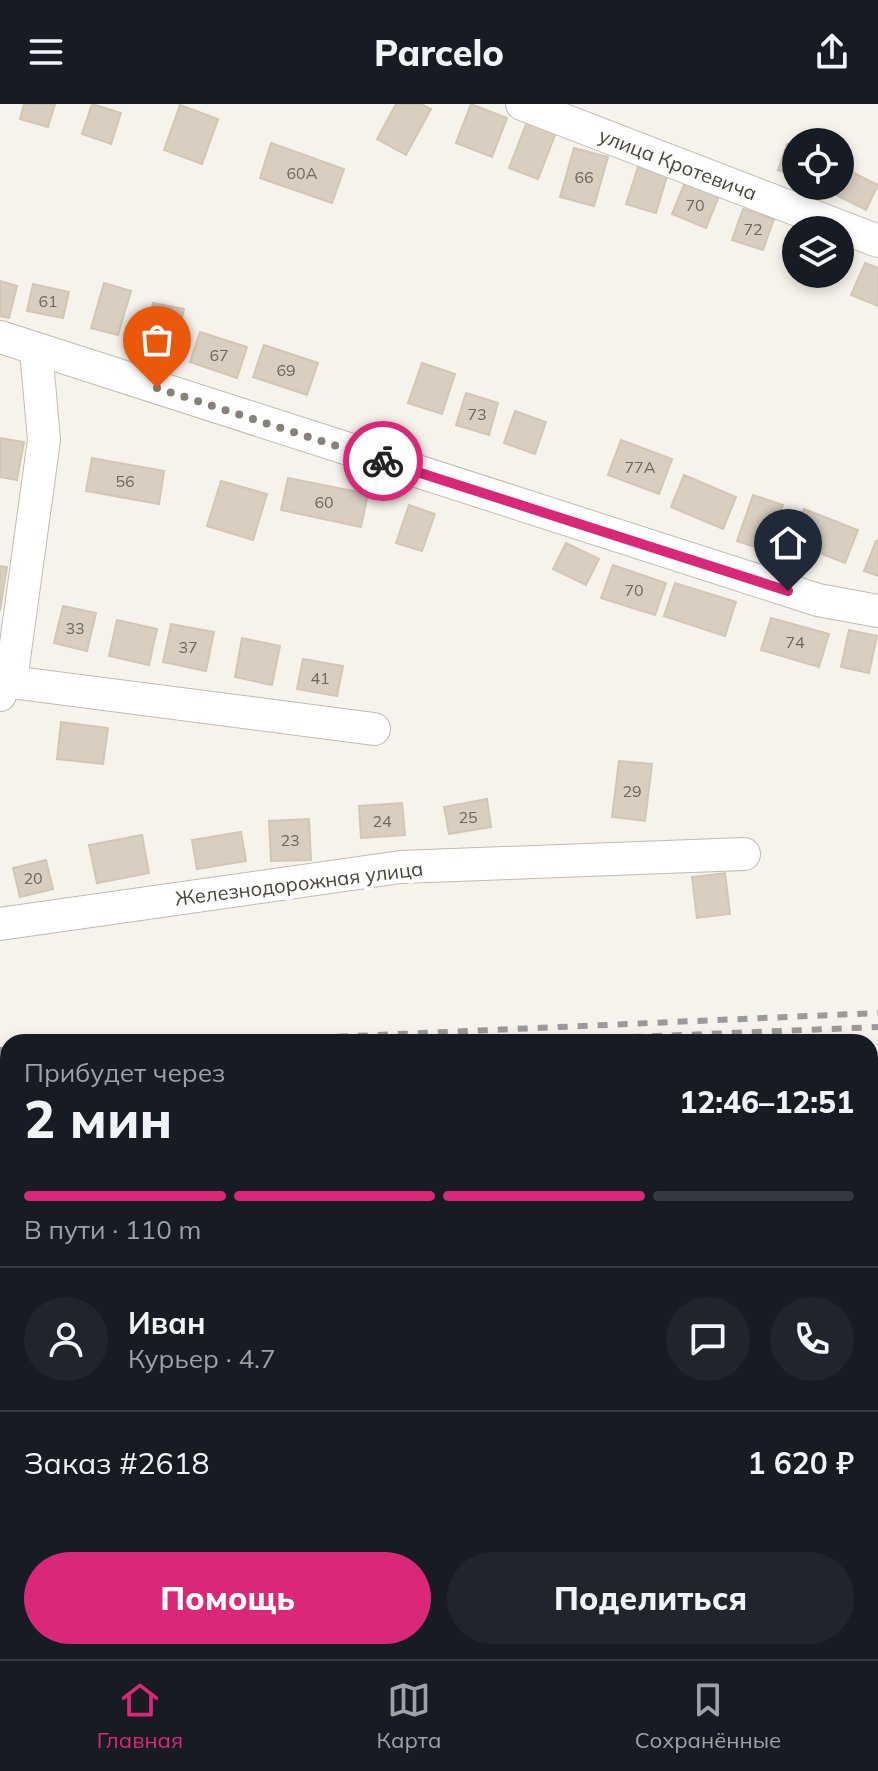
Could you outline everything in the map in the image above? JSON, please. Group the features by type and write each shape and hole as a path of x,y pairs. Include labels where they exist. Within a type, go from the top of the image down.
{"street":[{"name":"улица Кротевича","path":"522,104 878,241"},
{"path":"0,337 818,600 878,611"},
{"path":"36,350 44,440 12,673 2,688 374,729"},
{"name":"Железнодорожная улица","path":"0,924 401,867 744,854"}],"building":[{"path":"24,104 55,104 48,127 20,119"},
{"path":"92,104 121,113 111,144 82,134"},
{"path":"396,104 421,104 431,109 406,155 377,139"},
{"path":"471,104 507,118 492,157 456,143"},
{"path":"180,105 218,119 202,164 164,150"},
{"path":"528,119 557,130 538,179 509,168"},
{"path":"271,143 344,169 332,203 260,178"},
{"path":"574,148 608,157 594,206 560,197"},
{"path":"638,167 667,176 656,213 626,204"},
{"path":"854,173 878,185 866,210 846,200 854,200"},
{"path":"685,182 719,196 706,228 672,214"},
{"path":"743,209 774,219 763,250 732,240"},
{"path":"865,263 878,268 878,306 851,295"},
{"path":"0,281 17,286 9,318 0,316"},
{"path":"104,283 131,291 118,335 91,328"},
{"path":"33,284 69,292 63,318 27,311"},
{"path":"153,303 184,309 174,354 143,347"},
{"path":"200,332 247,347 237,378 190,362"},
{"path":"264,345 318,363 307,395 253,377"},
{"path":"422,363 455,374 442,414 408,403"},
{"path":"466,393 498,403 489,435 456,425"},
{"path":"515,411 546,422 535,454 504,443"},
{"path":"0,438 24,442 17,480 0,477"},
{"path":"621,440 672,459 659,494 608,475"},
{"path":"92,458 164,471 159,504 86,491"},
{"path":"684,475 736,497 723,529 671,507"},
{"path":"288,478 368,494 361,527 281,510"},
{"path":"221,481 267,494 253,540 207,526"},
{"path":"753,495 783,505 767,551 737,541"},
{"path":"409,505 435,514 422,551 396,543"},
{"path":"804,509 858,530 845,563 791,542"},
{"path":"878,541 878,576 864,571"},
{"path":"566,543 599,559 586,585 553,569"},
{"path":"613,565 666,583 655,615 601,598"},
{"path":"0,566 7,567 0,611"},
{"path":"675,583 736,602 725,636 664,616"},
{"path":"63,606 96,613 87,651 54,643"},
{"path":"771,618 829,634 819,667 761,650"},
{"path":"117,620 157,629 149,665 109,656"},
{"path":"171,624 214,632 206,671 163,662"},
{"path":"849,630 877,636 869,673 841,667"},
{"path":"242,638 280,646 272,685 235,677"},
{"path":"303,659 343,666 337,696 297,689"},
{"path":"61,722 108,728 103,764 57,759"},
{"path":"619,761 652,764 645,821 612,817"},
{"path":"487,799 491,827 449,834 444,807"},
{"path":"402,803 405,835 361,838 359,806"},
{"path":"309,819 311,860 271,861 269,821"},
{"path":"241,832 246,861 197,869 192,840"},
{"path":"142,835 149,873 97,883 89,845"},
{"path":"46,860 53,889 20,897 13,868"},
{"path":"725,873 730,914 697,918 692,877"}],"railway":[{"path":"400,1034 878,1013"},
{"path":"707,1034 878,1027"}],"way so far":[{"path":"157,388 383,461"}],"route":[{"path":"383,461 788,591"}]}
